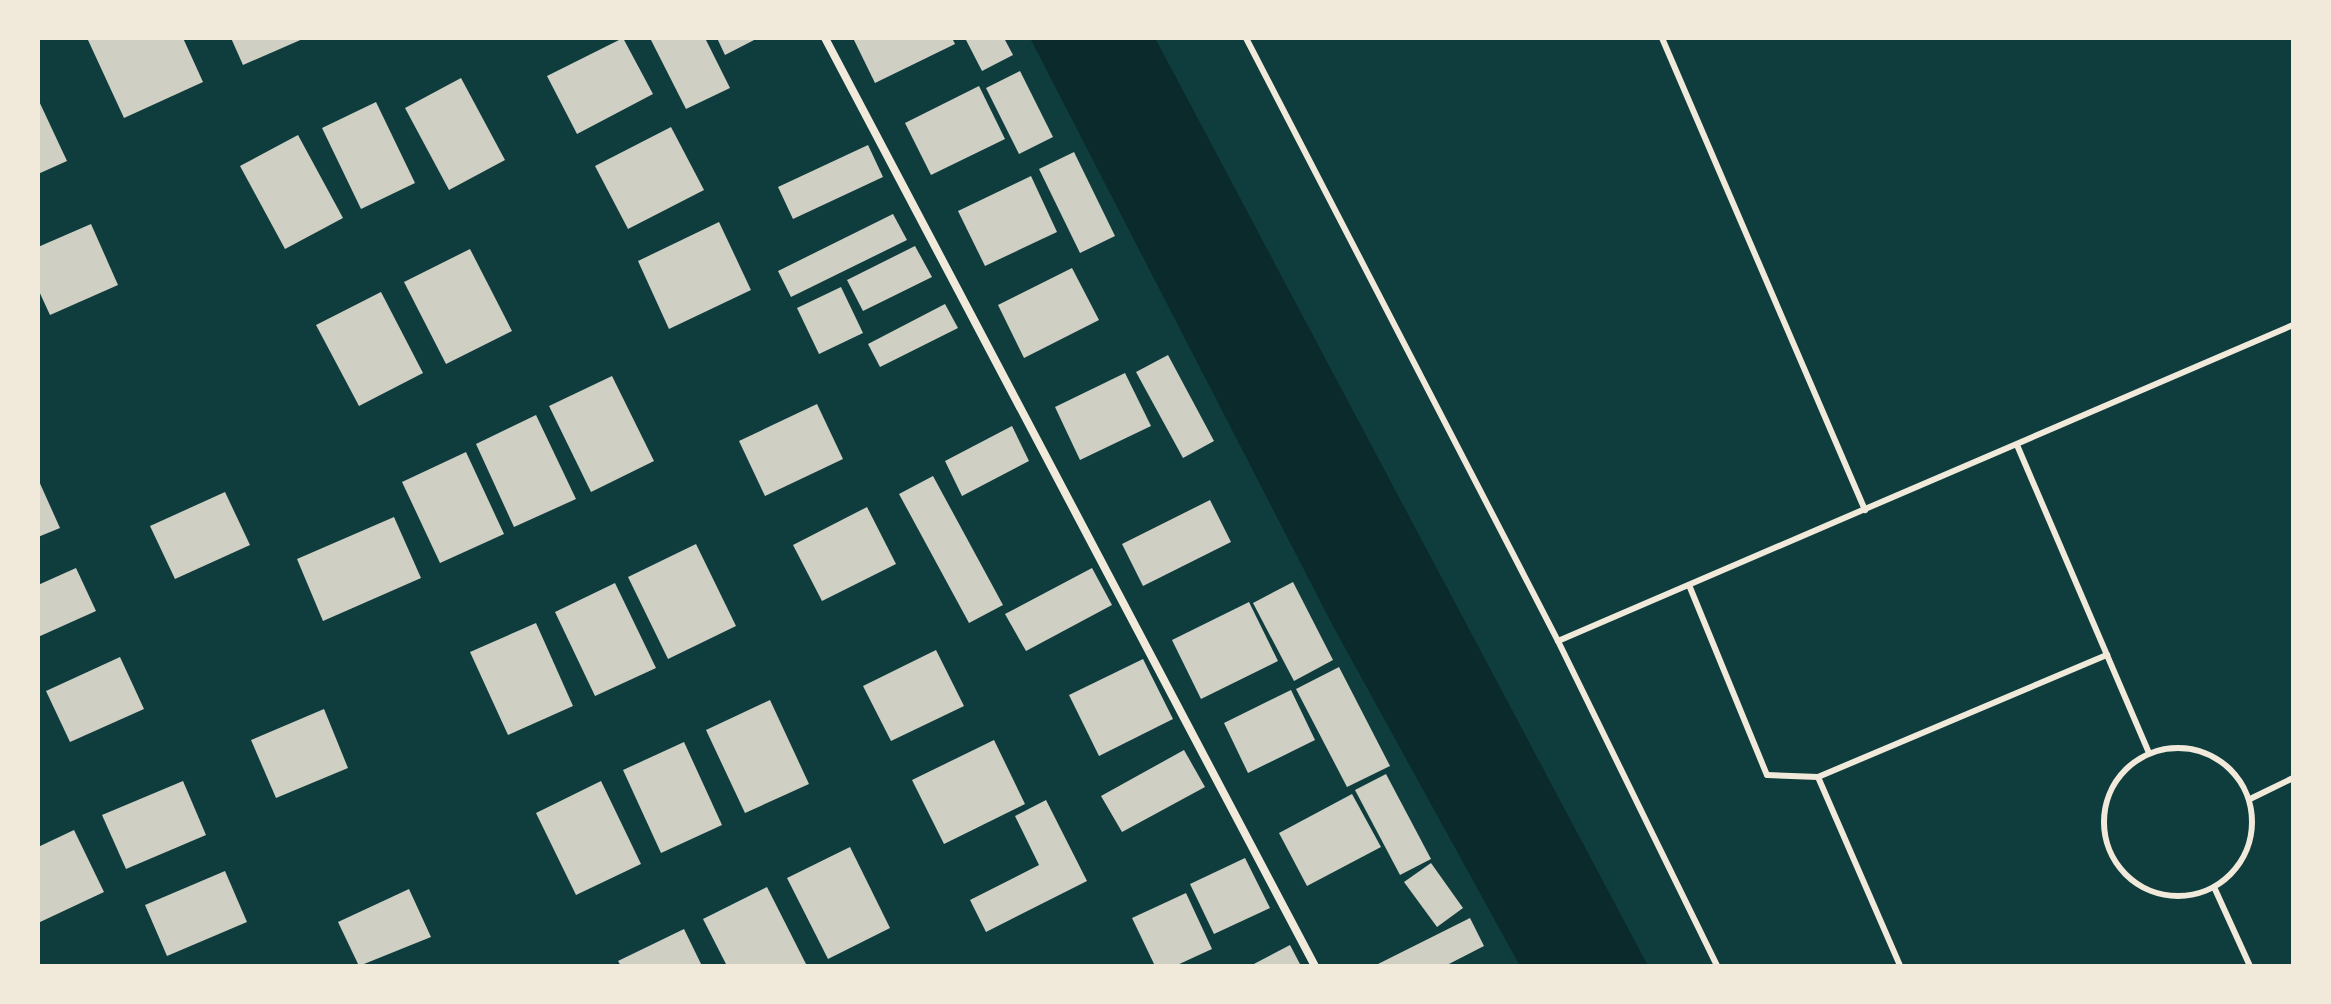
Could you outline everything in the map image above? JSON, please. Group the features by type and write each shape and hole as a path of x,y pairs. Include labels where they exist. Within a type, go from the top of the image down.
{"street":[{"path":"825,38 1315,966"}],"lane":[{"path":"1246,38 1558,641 1717,966"},
{"path":"1662,38 1865,510"},
{"path":"1558,641 2293,325"},
{"path":"2017,445 2149,753"},
{"path":"1689,585 1767,775 1818,777 2107,655"},
{"path":"2179,748 2209,754 2234,772 2250,799 2253,830 2243,859 2214,887 2194,895 2163,895 2134,883 2113,860 2104,836 2104,811 2112,787 2128,767 2149,753 2179,748"},
{"path":"1818,777 1900,966"},
{"path":"2250,799 2293,778"},
{"path":"2214,887 2250,966"}],"water":[{"path":"1030,38 1155,38 1648,966 1520,966 1333,626"}],"building":[{"path":"183,38 203,82 124,118 88,40"},
{"path":"231,38 305,38 243,65"},
{"path":"623,38 653,94 577,134 547,76"},
{"path":"650,38 705,38 730,88 686,109"},
{"path":"717,38 758,38 725,55"},
{"path":"853,38 952,38 955,44 875,83"},
{"path":"965,38 1004,38 1013,55 982,71"},
{"path":"1020,71 1053,137 1019,154 986,88"},
{"path":"461,78 505,160 449,190 405,108"},
{"path":"979,86 1005,139 931,175 905,123"},
{"path":"38,99 67,161 38,174"},
{"path":"376,102 415,183 361,209 322,128"},
{"path":"671,127 704,190 628,229 595,166"},
{"path":"298,135 343,218 285,249 240,166"},
{"path":"868,145 883,177 793,219 778,187"},
{"path":"1074,152 1115,236 1080,253 1039,169"},
{"path":"1031,176 1057,232 985,266 958,211"},
{"path":"893,214 907,240 791,297 778,271"},
{"path":"719,222 751,290 669,329 638,261"},
{"path":"91,224 118,285 50,315 38,289 38,247"},
{"path":"915,246 932,277 863,311 847,280"},
{"path":"470,249 512,331 446,364 404,282"},
{"path":"1072,268 1099,320 1024,358 998,305"},
{"path":"841,287 863,333 819,354 797,308"},
{"path":"381,292 423,373 359,406 316,325"},
{"path":"945,304 958,328 880,367 868,344"},
{"path":"1168,355 1214,441 1183,458 1136,372"},
{"path":"1125,373 1151,426 1080,460 1055,407"},
{"path":"612,376 654,461 591,492 549,406"},
{"path":"817,404 843,459 765,496 739,441"},
{"path":"536,415 576,499 514,527 476,444"},
{"path":"1012,426 1029,461 962,496 945,461"},
{"path":"466,452 504,534 440,563 402,482"},
{"path":"933,476 1003,605 969,623 899,494"},
{"path":"38,479 60,528 38,537"},
{"path":"225,492 250,545 175,579 150,526"},
{"path":"1210,500 1231,542 1143,586 1122,544"},
{"path":"867,507 896,564 822,601 793,545"},
{"path":"394,517 421,578 323,621 297,559"},
{"path":"696,544 736,626 668,659 628,577"},
{"path":"76,568 96,611 38,637 38,585"},
{"path":"1092,568 1112,605 1026,651 1005,614"},
{"path":"1293,582 1333,660 1294,681 1253,603"},
{"path":"615,583 656,668 595,696 555,612"},
{"path":"1249,602 1278,661 1201,699 1172,640"},
{"path":"536,623 573,706 508,735 470,652"},
{"path":"936,650 964,706 891,741 863,686"},
{"path":"120,657 144,709 70,742 46,691"},
{"path":"1143,659 1173,719 1099,756 1069,695"},
{"path":"1339,667 1390,766 1347,787 1296,689"},
{"path":"1291,690 1315,740 1248,773 1224,723"},
{"path":"770,700 809,784 745,813 706,730"},
{"path":"324,709 348,768 276,798 251,740"},
{"path":"994,740 1025,804 944,844 912,780"},
{"path":"684,742 722,825 661,853 623,770"},
{"path":"1184,750 1205,787 1122,832 1101,796"},
{"path":"1386,774 1431,859 1400,875 1355,790"},
{"path":"183,781 206,835 126,869 102,815"},
{"path":"601,781 641,864 576,895 536,813"},
{"path":"1352,794 1381,847 1307,886 1279,833"},
{"path":"1046,800 1087,881 986,932 970,900 1039,865 1015,816"},
{"path":"74,830 104,892 38,923 38,847"},
{"path":"850,847 890,928 828,959 787,878"},
{"path":"1245,858 1270,908 1214,934 1190,884"},
{"path":"1431,863 1463,908 1437,927 1404,882"},
{"path":"225,871 247,922 167,956 145,905"},
{"path":"767,887 807,966 727,966 703,919"},
{"path":"409,889 431,937 359,966 338,922"},
{"path":"1186,893 1212,949 1175,966 1155,966 1132,918"},
{"path":"1470,918 1484,946 1445,966 1374,966"},
{"path":"684,929 702,966 621,966 618,961"},
{"path":"1290,945 1301,966 1250,966"}]}
